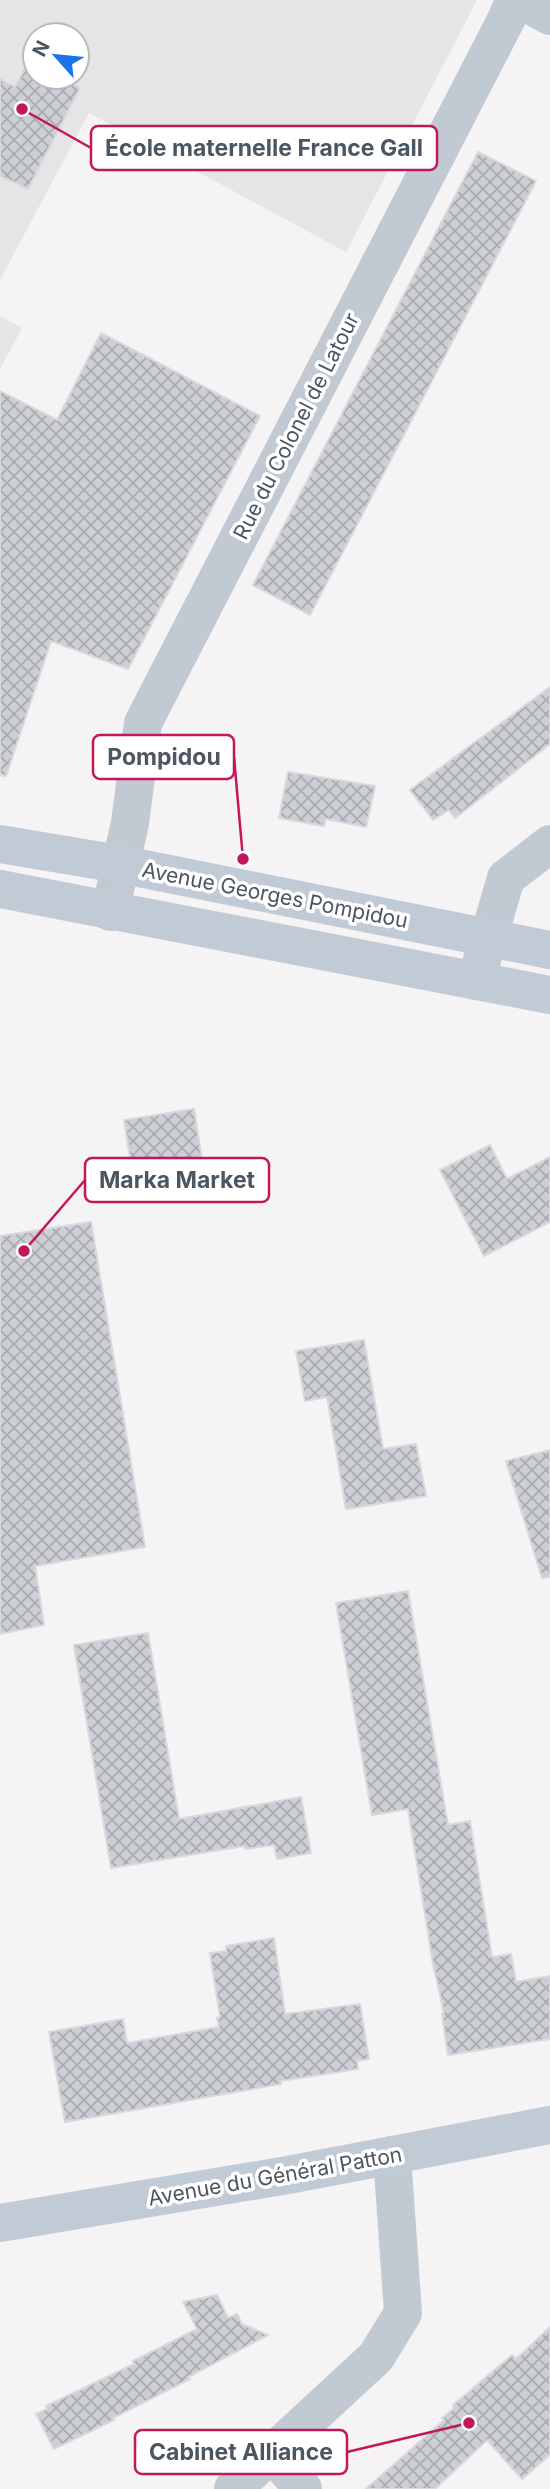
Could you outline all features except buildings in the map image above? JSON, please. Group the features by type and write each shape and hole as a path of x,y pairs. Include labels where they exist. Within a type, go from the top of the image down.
{"main road":[{"name":"Avenue Georges Pompidou","path":"0,844 119,864 550,950"},
{"path":"0,889 550,995"},
{"name":"Avenue du Général Patton","path":"0,2241 393,2165 550,2125"},
{"name":"Avenue du Général Patton","path":"0,2223 288,2175 550,2150"}],"street":[{"path":"517,0 550,16"},
{"name":"Rue du Colonel de Latour","path":"110,912 130,823 143,723 517,0"},
{"path":"476,981 506,878 550,844"},
{"path":"233,2489 376,2357 403,2313 393,2165"},
{"path":"271,2452 303,2489"}],"shaded area":[{"path":"0,0 477,0 346,252 89,113 0,280"},
{"path":"0,316 22,328 0,369"}],"place":[{"name":"École maternelle France Gall","path":"22,109"},
{"name":"Pompidou","path":"243,859"},
{"name":"Marka Market","path":"24,1251"},
{"name":"Cabinet Alliance","path":"469,2423"}]}
